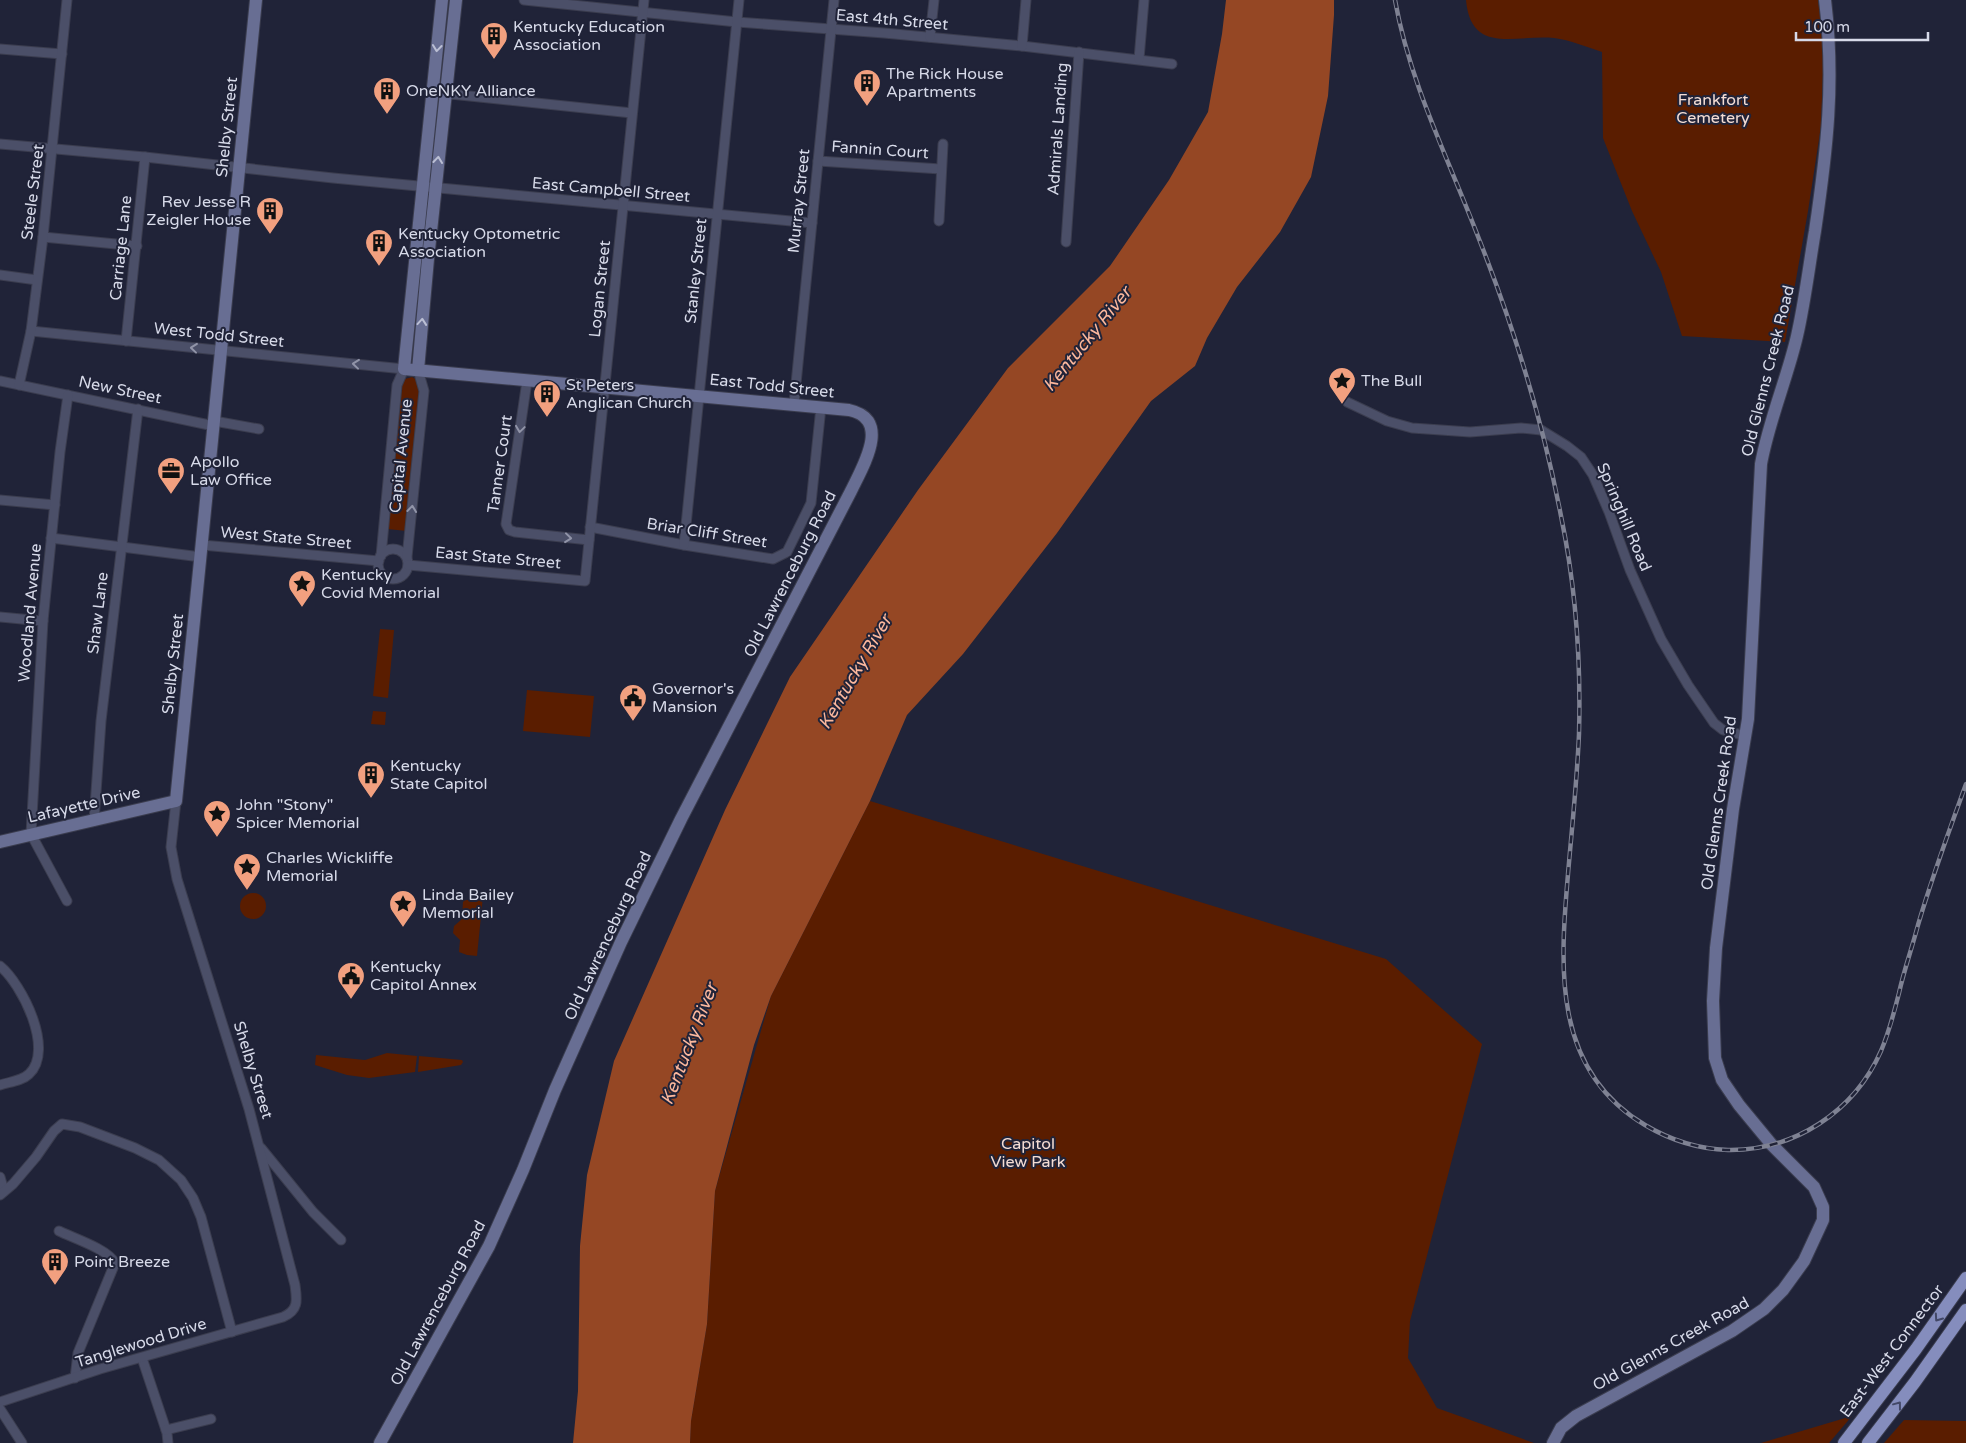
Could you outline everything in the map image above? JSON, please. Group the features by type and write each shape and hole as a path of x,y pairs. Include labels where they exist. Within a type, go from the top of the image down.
{"main road":[{"name":"East-West Connector","path":"1844,1443 1916,1349 1966,1278"},
{"path":"1868,1443 1920,1375 1966,1310"}],"street":[{"name":"Steele Street","path":"19,385 31,331 43,237 67,0"},
{"name":"Shelby Street","path":"256,0 171,847 177,879 249,1109 295,1284 297,1304 290,1314"},
{"name":"Capital Avenue","path":"408,561 424,391 418,370 430,188 439,92 442,0"},
{"name":"Capital Avenue","path":"439,92 456,0"},
{"name":"East 4th Street","path":"524,0 737,22 930,37 1079,52"},
{"name":"Logan Street","path":"585,581 644,0"},
{"name":"Stanley Street","path":"684,545 739,0"},
{"name":"Murray Street","path":"794,404 834,0"},
{"path":"930,37 934,0"},
{"path":"1022,46 1026,0"},
{"path":"1139,60 1144,0"},
{"name":"Old Glenns Creek Road","path":"1553,1443 1560,1428 1576,1416 1724,1335 1764,1309 1778,1296 1794,1276 1808,1255 1822,1223 1822,1207 1814,1187 1772,1145 1739,1105 1722,1080 1715,1058 1713,1001 1716,948 1732,816 1746,736 1761,464 1767,436 1799,326 1828,134 1831,73 1825,0"},
{"path":"0,49 62,54"},
{"name":"Admirals Landing","path":"1066,242 1079,52 1172,64"},
{"path":"439,92 632,113"},
{"name":"East Campbell Street","path":"0,144 145,157 407,186 812,224"},
{"name":"Fannin Court","path":"938,220 943,144"},
{"name":"Carriage Lane","path":"126,341 145,157"},
{"name":"Fannin Court","path":"818,161 941,170"},
{"name":"Capital Avenue","path":"380,559 397,385 404,370 430,188"},
{"path":"43,237 137,246"},
{"path":"0,276 37,280"},
{"name":"West Todd Street","path":"31,331 404,370"},
{"name":"East Todd Street","path":"404,370 699,395 859,412 867,417 870,423 872,433 870,445"},
{"name":"New Street","path":"0,381 214,424 259,429"},
{"name":"Tanner Court","path":"527,381 506,524 509,530 515,532 589,540"},
{"name":"Woodland Avenue","path":"31,834 43,621 68,394"},
{"name":"Springhill Road","path":"1347,402 1380,418 1407,427 1470,432 1541,430 1581,457 1593,475 1650,618 1688,685 1719,727 1727,732 1746,736"},
{"name":"Briar Cliff Street","path":"590,527 684,545 773,559 787,552 811,503 821,407"},
{"name":"Shaw Lane","path":"94,820 101,721 138,409"},
{"name":"Old Lawrenceburg Road","path":"380,1443 489,1246 555,1090 621,942 681,819 851,491 870,445"},
{"path":"0,500 55,505"},
{"name":"West State Street","path":"52,538 121,546 366,560 380,559"},
{"path":"392,549 401,550 408,561 403,575 390,578 381,571 380,559 392,549"},
{"name":"East State Street","path":"408,561 585,581"},
{"path":"0,616 43,621"},
{"name":"Lafayette Drive","path":"0,842 176,801"},
{"path":"31,834 67,901"},
{"path":"0,966 13,979 26,1001 33,1017 37,1035 35,1066 28,1075 0,1085"},
{"path":"2,1193 13,1184 36,1157 54,1130 62,1124 80,1127 135,1148 159,1160 181,1180 198,1208 232,1332"},
{"path":"259,1146 313,1212 341,1240"},
{"path":"0,1176 2,1193"},
{"path":"59,1231 103,1252 112,1258 115,1263 78,1353 75,1378"},
{"name":"Tanglewood Drive","path":"0,1402 290,1314"},
{"path":"142,1358 166,1430 168,1443"},
{"path":"0,1409 22,1443"},
{"path":"166,1430 211,1419"}],"green space":[{"name":"Frankfort Cemetery","path":"1466,0 1818,0 1824,46 1821,126 1785,342 1682,336 1661,272 1632,211 1603,138 1602,52 1554,38 1511,39 1486,36 1477,29 1470,18"},
{"path":"412,377 421,384 407,531 387,529 401,386 405,379"},
{"path":"380,629 394,630 388,698 373,696"},
{"path":"527,690 594,696 590,737 523,731"},
{"path":"373,711 386,712 385,725 371,724"},
{"name":"Capitol View Park","path":"870,801 1386,959 1482,1044 1410,1321 1408,1358 1437,1408 1534,1443 690,1443 691,1421 707,1324 715,1191 771,996"},
{"path":"253,893 263,896 266,906 263,916 253,919 243,916 240,906 243,896"},
{"path":"483,896 477,956 467,955 459,952 460,940 453,933 454,926 462,919 463,901"},
{"path":"387,1053 417,1056 415,1072 369,1078 347,1075 315,1065 316,1055 365,1060"},
{"path":"419,1056 462,1060 463,1062 461,1065 418,1072"},
{"path":"1852,1416 1829,1443 1761,1443"},
{"path":"1904,1420 1966,1421 1966,1443 1884,1443"}],"water":[{"name":"Kentucky River","path":"1226,0 1334,0 1328,96 1311,177 1280,232 1237,287 1207,338 1195,366 1151,401 1057,533 963,654 907,715 870,801 771,996 754,1045 715,1191 707,1324 691,1421 690,1443 573,1443 578,1391 580,1246 587,1175 614,1061 725,810 790,677 918,490 1008,368 1110,266 1169,180 1208,112"}],"railway":[{"path":"1395,0 1410,62 1420,92 1479,239 1516,341 1546,446 1566,543 1574,597 1578,652 1579,734 1565,909 1564,980 1569,1014 1578,1046 1593,1076 1615,1102 1645,1125 1664,1135 1696,1146 1728,1150 1752,1149 1776,1144 1819,1124 1855,1092 1869,1073 1881,1051 1923,907 1966,784"}],"place":[{"name":"Kentucky Education Association","path":"494,60"},
{"name":"The Rick House Apartments","path":"867,107"},
{"name":"OneNKY Alliance","path":"387,115"},
{"name":"Rev Jesse R Zeigler House","path":"270,235"},
{"name":"Kentucky Optometric Association","path":"379,267"},
{"name":"The Bull","path":"1342,405"},
{"name":"St Peters Anglican Church","path":"547,418"},
{"name":"Apollo Law Office","path":"171,495"},
{"name":"Kentucky Covid Memorial","path":"302,608"},
{"name":"Governor's Mansion","path":"633,722"},
{"name":"Kentucky State Capitol","path":"371,799"},
{"name":"John \"Stony\" Spicer Memorial","path":"217,838"},
{"name":"Charles Wickliffe Memorial","path":"247,891"},
{"name":"Linda Bailey Memorial","path":"403,928"},
{"name":"Kentucky Capitol Annex","path":"351,1000"},
{"name":"Point Breeze","path":"55,1286"}]}
